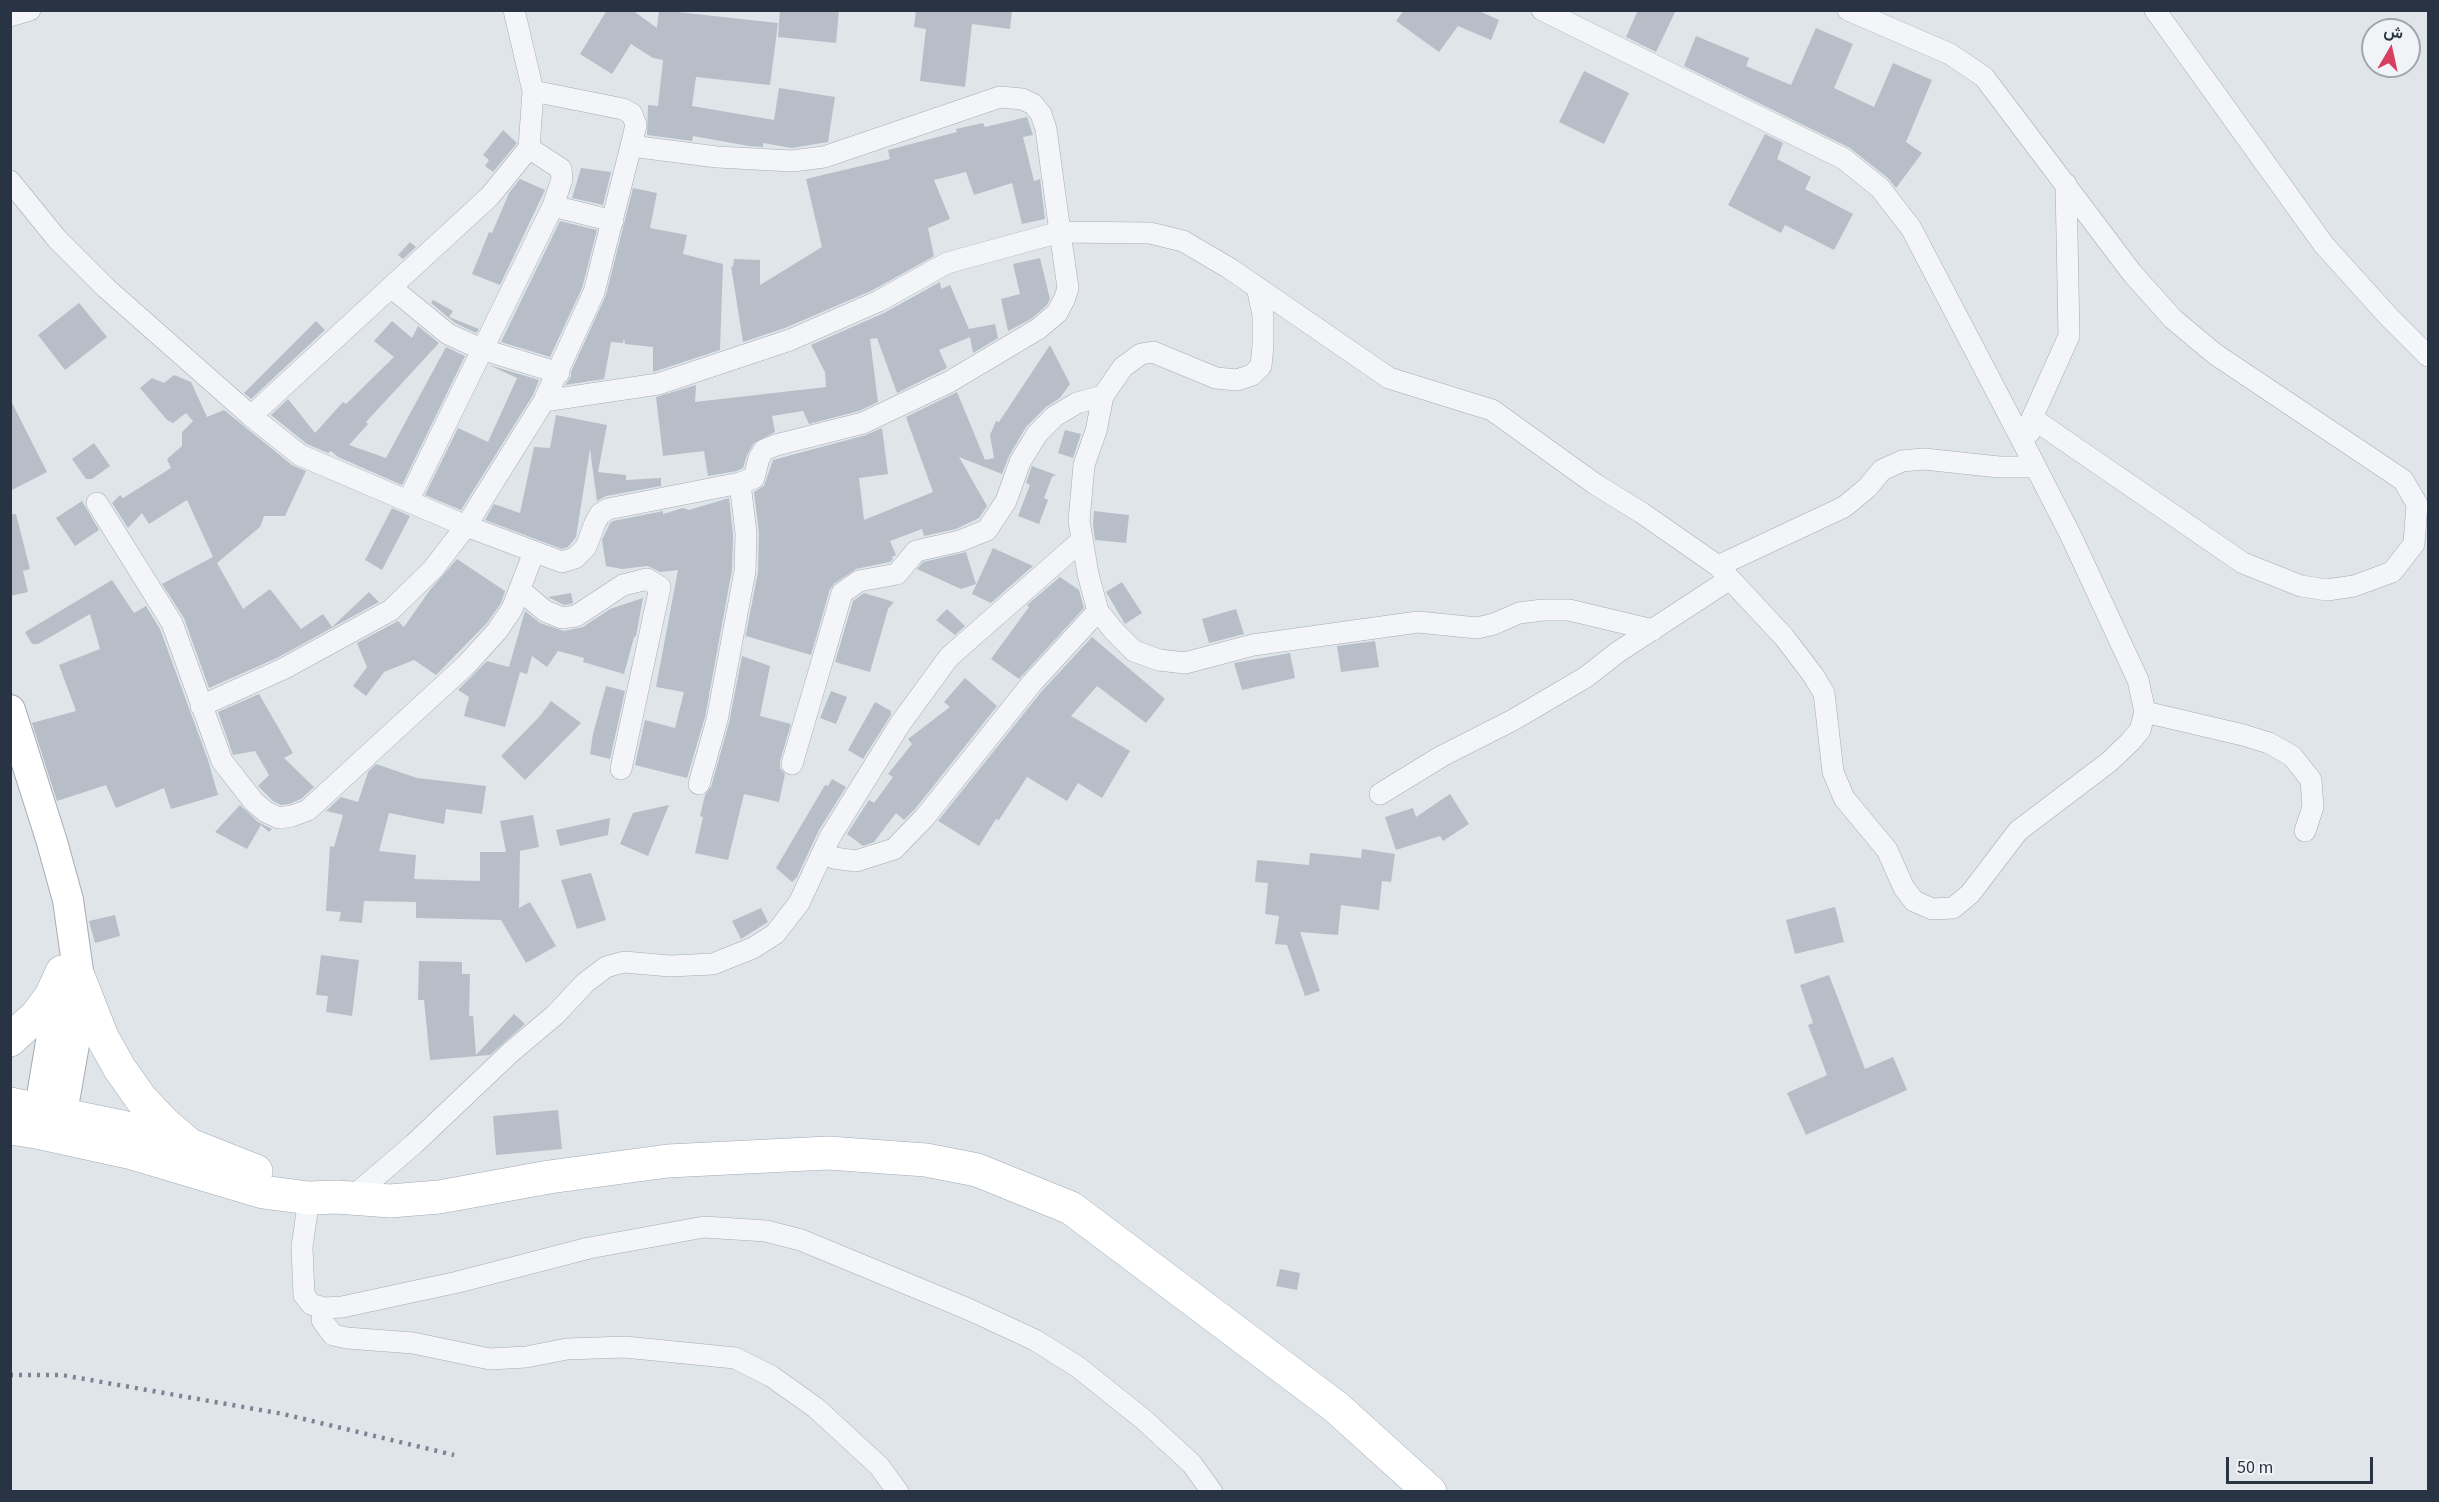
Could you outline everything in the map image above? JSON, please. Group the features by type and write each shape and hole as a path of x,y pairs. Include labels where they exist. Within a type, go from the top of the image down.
{"main road":[{"path":"10,1040 37,1015 71,975 120,1069 142,1100 190,1145"},
{"path":"36,1120 132,1153 263,1192 333,1198 390,1201 438,1197 549,1177 668,1161 828,1153 926,1160 977,1170 1071,1208 1336,1407 1430,1491"},
{"path":"36,1120 190,1145 333,1198"}],"street":[{"path":"10,16 30,10"},
{"path":"252,416 489,196 529,148 533,91 514,10"},
{"path":"544,401 658,384 790,340 879,301 947,263 1060,232 1150,233 1183,242 1257,287 1389,378 1492,410 1595,484 1642,513 1724,573 1784,637 1814,675 1824,693 1833,772 1844,798 1887,850 1904,888 1914,901 1932,909 1953,908 1970,894 2018,831 2100,768 2130,742 2140,730 2145,712 2138,680 2032,458 1911,228 1880,188 1844,159 1542,10"},
{"path":"1848,10 1950,54 1984,77 2132,273 2173,319 2215,354 2403,480 2417,504 2414,544 2392,572 2354,586 2326,590 2301,586 2243,563 2032,418"},
{"path":"2155,10 2324,246 2428,356"},
{"path":"201,706 283,669 391,610 433,569 466,526 544,401 559,373 594,292 636,125 632,114 627,111 533,91"},
{"path":"10,182 57,239 106,288 252,416 300,454 466,526 562,562 575,558 586,547 600,514 608,509 740,483 754,478 759,458 764,450 863,423 949,382 1038,328 1057,313 1064,300 1068,288 1046,129 1041,114 1033,104 1022,99 1000,97 824,157 792,161 717,157 631,146"},
{"path":"408,501 553,206 562,179 561,169 529,148"},
{"path":"2032,458 2032,418 2069,336 2066,184"},
{"path":"553,206 613,221"},
{"path":"1257,287 1263,315 1263,346 1261,366 1252,375 1237,380 1216,378 1153,352 1141,354 1123,367 1103,396 1096,431 1084,465 1079,521 1098,611 1134,651 1159,660 1185,663 1253,645 1418,622 1477,628 1494,624 1519,613 1543,610 1569,610 1653,630"},
{"path":"392,288 448,334 481,349 559,373"},
{"path":"792,764 842,593 859,581 897,574 916,551 960,541 987,530 1006,501 1020,462 1037,434 1062,412 1077,403 1103,396"},
{"path":"1380,794 1442,756 1513,720 1586,677 1618,652 1653,630 1724,573 1844,507 1867,488 1882,470 1902,461 1924,459 1999,467 2032,458"},
{"path":"699,784 717,720 745,571 746,533 740,483"},
{"path":"97,502 172,623 222,761 243,791 266,812 279,818 308,810 466,665 497,631 512,609 534,552"},
{"path":"1082,540 949,657 900,723 830,837 799,903 775,934 753,948 713,964 670,966 624,962 606,967 585,983 555,1015 511,1052 414,1144 333,1198 302,1247 304,1295 311,1304 324,1308 342,1307 458,1282 589,1248 674,1232 704,1227 766,1231 812,1244 968,1309 1035,1340 1078,1367 1143,1419 1192,1464 1212,1491"},
{"path":"520,590 545,611 562,618 576,616 623,585 647,579 660,587 621,769"},
{"path":"823,852 834,858 856,861 894,849 925,817 1032,683 1098,611"},
{"path":"10,710 68,900 72,938 71,975 77,1027 36,1120"},
{"path":"2145,712 2270,743 2292,756 2311,780 2313,807 2305,831"},
{"path":"324,1308 322,1320 333,1335 413,1343 490,1359 526,1357 567,1349 625,1347 735,1358 771,1376 816,1408 879,1466 898,1491"}],"building":[{"path":"607,10 632,10 657,28 659,10 778,23 770,85 696,77 692,106 774,120 779,88 835,97 828,142 792,148 763,143 763,147 693,136 692,141 647,135 648,105 658,106 663,60 653,58 631,44 612,74 580,54"},
{"path":"780,10 839,10 836,43 778,37"},
{"path":"916,10 1012,10 1010,29 972,24 965,87 920,81 926,29 914,27"},
{"path":"1404,10 1477,10 1499,20 1491,40 1458,26 1439,52 1396,21"},
{"path":"1638,10 1676,10 1656,52 1626,37"},
{"path":"1816,28 1853,44 1834,88 1874,107 1893,63 1932,80 1906,142 1922,153 1896,188 1888,178 1850,148 1684,66 1696,36 1749,58 1746,66 1791,85"},
{"path":"1584,71 1629,93 1604,144 1559,122"},
{"path":"1027,117 1033,135 1023,137 1034,181 1040,179 1045,219 1022,224 1012,183 974,195 966,172 934,180 950,219 928,228 934,256 873,290 785,328 743,342 731,266 733,267 734,259 760,260 760,285 822,247 806,179 890,159 888,150 957,132 956,129 983,123 985,127"},
{"path":"503,130 517,143 493,172 485,166 489,160 483,155"},
{"path":"1765,134 1783,143 1777,159 1811,177 1805,189 1853,214 1834,250 1785,225 1781,233 1728,205"},
{"path":"581,168 611,172 603,205 572,198"},
{"path":"520,179 545,190 500,285 472,274 489,232 492,233 509,193"},
{"path":"633,188 657,193 650,228 687,235 683,254 723,264 720,350 653,372 653,347 625,344 624,338 623,343 611,342 604,379 565,385 571,377 571,372 606,295"},
{"path":"560,221 597,230 582,288 550,357 501,342"},
{"path":"410,242 416,247 403,259 398,255"},
{"path":"1040,258 1050,299 1047,305 1031,319 1008,331 1001,299 1020,294 1013,264"},
{"path":"940,282 941,289 950,285 969,329 995,324 998,338 973,353 970,337 939,350 947,368 897,393 877,338 870,339 878,402 859,411 809,424 803,411 772,416 775,432 754,443 743,468 737,471 708,476 704,451 663,456 656,397 696,385 695,402 826,387 825,372 811,345 884,313"},
{"path":"433,300 453,311 449,317 479,329 476,333 455,323 431,303"},
{"path":"79,303 107,337 65,370 38,335"},
{"path":"316,321 325,330 251,399 244,393"},
{"path":"392,321 412,338 418,326 439,343 366,422 368,424 349,445 386,458 446,347 465,356 402,485 338,457 331,451 328,453 307,444 271,415 288,399 315,433 343,402 346,404 394,357 374,341"},
{"path":"1050,345 1070,384 1060,398 1046,407 1026,427 1009,456 1002,474 959,457 987,506 979,518 956,529 924,536 922,529 890,541 896,555 890,562 856,569 835,583 830,589 811,655 746,636 745,639 758,572 759,533 754,492 764,486 773,460 866,435 882,428 888,474 859,478 864,520 933,492 906,417 957,392 985,460 994,458 990,435 996,421 999,422"},
{"path":"489,365 539,380 533,395 461,510 425,495 458,428 488,442 517,378"},
{"path":"174,375 191,382 207,417 224,410 292,465 306,471 285,516 264,516 260,527 217,563 243,609 270,589 301,629 323,614 332,627 369,592 379,602 277,658 209,688 184,618 162,584 213,557 187,500 149,524 142,513 128,528 112,503 120,495 123,498 171,468 167,459 182,446 182,432 193,421 186,413 173,423 167,420 140,388 152,378 164,383"},
{"path":"10,399 47,472 10,491"},
{"path":"556,415 607,425 598,472 626,475 626,480 661,478 661,486 606,496 597,501 590,449 576,537 568,547 562,549 485,520 494,504 520,513 534,447 550,448"},
{"path":"1065,430 1081,434 1073,458 1058,453"},
{"path":"94,443 110,466 92,479 86,479 72,459"},
{"path":"1032,466 1056,475 1052,477 1044,498 1048,500 1039,524 1018,516 1030,485 1026,483"},
{"path":"729,498 733,534 732,570 705,717 687,778 635,765 645,720 675,728 684,692 656,687 678,570 660,572 648,566 622,569 606,566 602,540 613,521 663,511 663,514 683,508 689,510"},
{"path":"82,501 99,530 75,546 56,518"},
{"path":"392,508 410,516 382,570 365,560"},
{"path":"1094,511 1129,515 1126,543 1095,540"},
{"path":"16,514 30,569 23,571 28,592 10,596 10,515"},
{"path":"993,548 1033,566 991,603 972,594"},
{"path":"966,552 976,584 961,589 917,569 923,562"},
{"path":"457,559 505,591 501,603 487,623 436,675 414,660 384,672 366,696 353,686 367,667 357,643 398,621 404,627 430,590"},
{"path":"1060,577 1079,590 1084,608 1019,679 991,659 1029,607 1027,605"},
{"path":"112,580 134,613 146,606 160,629 208,760 218,795 171,809 164,788 116,808 106,785 57,801 32,723 76,711 59,665 100,649 90,614 38,644 32,644 25,632"},
{"path":"1122,582 1142,613 1125,624 1106,592"},
{"path":"571,593 573,603 571,604 564,605 548,597"},
{"path":"864,593 894,602 888,609 870,672 835,662 853,601"},
{"path":"643,598 636,636 624,674 583,662 584,658 558,651 547,667 532,656 527,674 520,672 505,727 464,716 469,697 458,690 487,661 509,667 525,611 540,623 564,631 583,627 610,609"},
{"path":"947,609 965,626 955,635 936,620"},
{"path":"1236,609 1244,634 1209,643 1202,619"},
{"path":"1092,637 1165,699 1146,723 1097,686 1071,716 1130,751 1102,798 1078,783 1067,801 1027,777 979,846 938,821 1042,691"},
{"path":"1375,641 1379,667 1341,672 1337,646"},
{"path":"1290,653 1295,678 1242,690 1234,663"},
{"path":"742,656 770,666 760,716 791,724 780,761 780,768 785,774 779,802 744,794 728,860 695,853 705,795 711,787 729,723"},
{"path":"965,678 997,706 915,809 904,820 896,813 874,842 863,846 847,834 869,800 874,803 893,777 888,774 912,744 908,739 950,707 944,702"},
{"path":"606,686 625,691 610,759 590,754"},
{"path":"831,691 847,697 836,724 820,718"},
{"path":"259,694 293,753 284,758 314,787 301,799 289,804 281,805 273,801 258,786 269,775 255,751 233,755 218,712"},
{"path":"551,701 581,723 525,780 501,756 540,716"},
{"path":"875,702 891,711 891,715 863,759 848,750"},
{"path":"376,764 417,778 486,786 482,814 446,809 444,824 389,813 379,851 416,855 414,879 480,881 480,852 506,852 500,821 533,815 539,847 520,851 519,908 530,902 556,946 526,963 501,920 416,918 416,902 364,901 362,923 339,921 341,912 326,911 330,846 334,847 343,815 326,811 341,797 358,802 368,772"},
{"path":"832,779 846,787 819,830 797,877 792,882 776,868 825,785 828,786"},
{"path":"1450,794 1469,824 1443,841 1440,836 1396,850 1385,817 1413,808 1416,817"},
{"path":"240,805 258,822 272,829 269,832 261,825 247,849 215,832"},
{"path":"669,805 648,856 620,844 633,813"},
{"path":"610,818 608,835 560,846 556,830"},
{"path":"1362,849 1395,854 1391,882 1382,881 1379,910 1341,905 1338,935 1300,932 1320,991 1305,996 1287,945 1275,944 1279,916 1265,914 1268,883 1255,882 1257,860 1309,865 1310,853 1361,858"},
{"path":"591,873 606,920 577,929 561,880"},
{"path":"1835,907 1844,942 1795,954 1786,920"},
{"path":"761,908 768,922 741,939 732,921"},
{"path":"115,915 120,936 95,943 89,921"},
{"path":"321,955 359,960 352,1016 326,1012 328,996 316,995"},
{"path":"419,961 462,962 462,974 470,974 469,1016 473,1016 476,1055 514,1014 525,1024 490,1055 430,1060 424,1000 418,1000"},
{"path":"1829,975 1865,1069 1893,1057 1907,1090 1806,1135 1787,1093 1827,1075 1808,1025 1813,1023 1800,985"},
{"path":"558,1110 562,1149 496,1155 493,1116"},
{"path":"1280,1269 1300,1273 1297,1290 1276,1286"}],"railway":[{"path":"10,1375 62,1375 283,1414 454,1455"}]}
